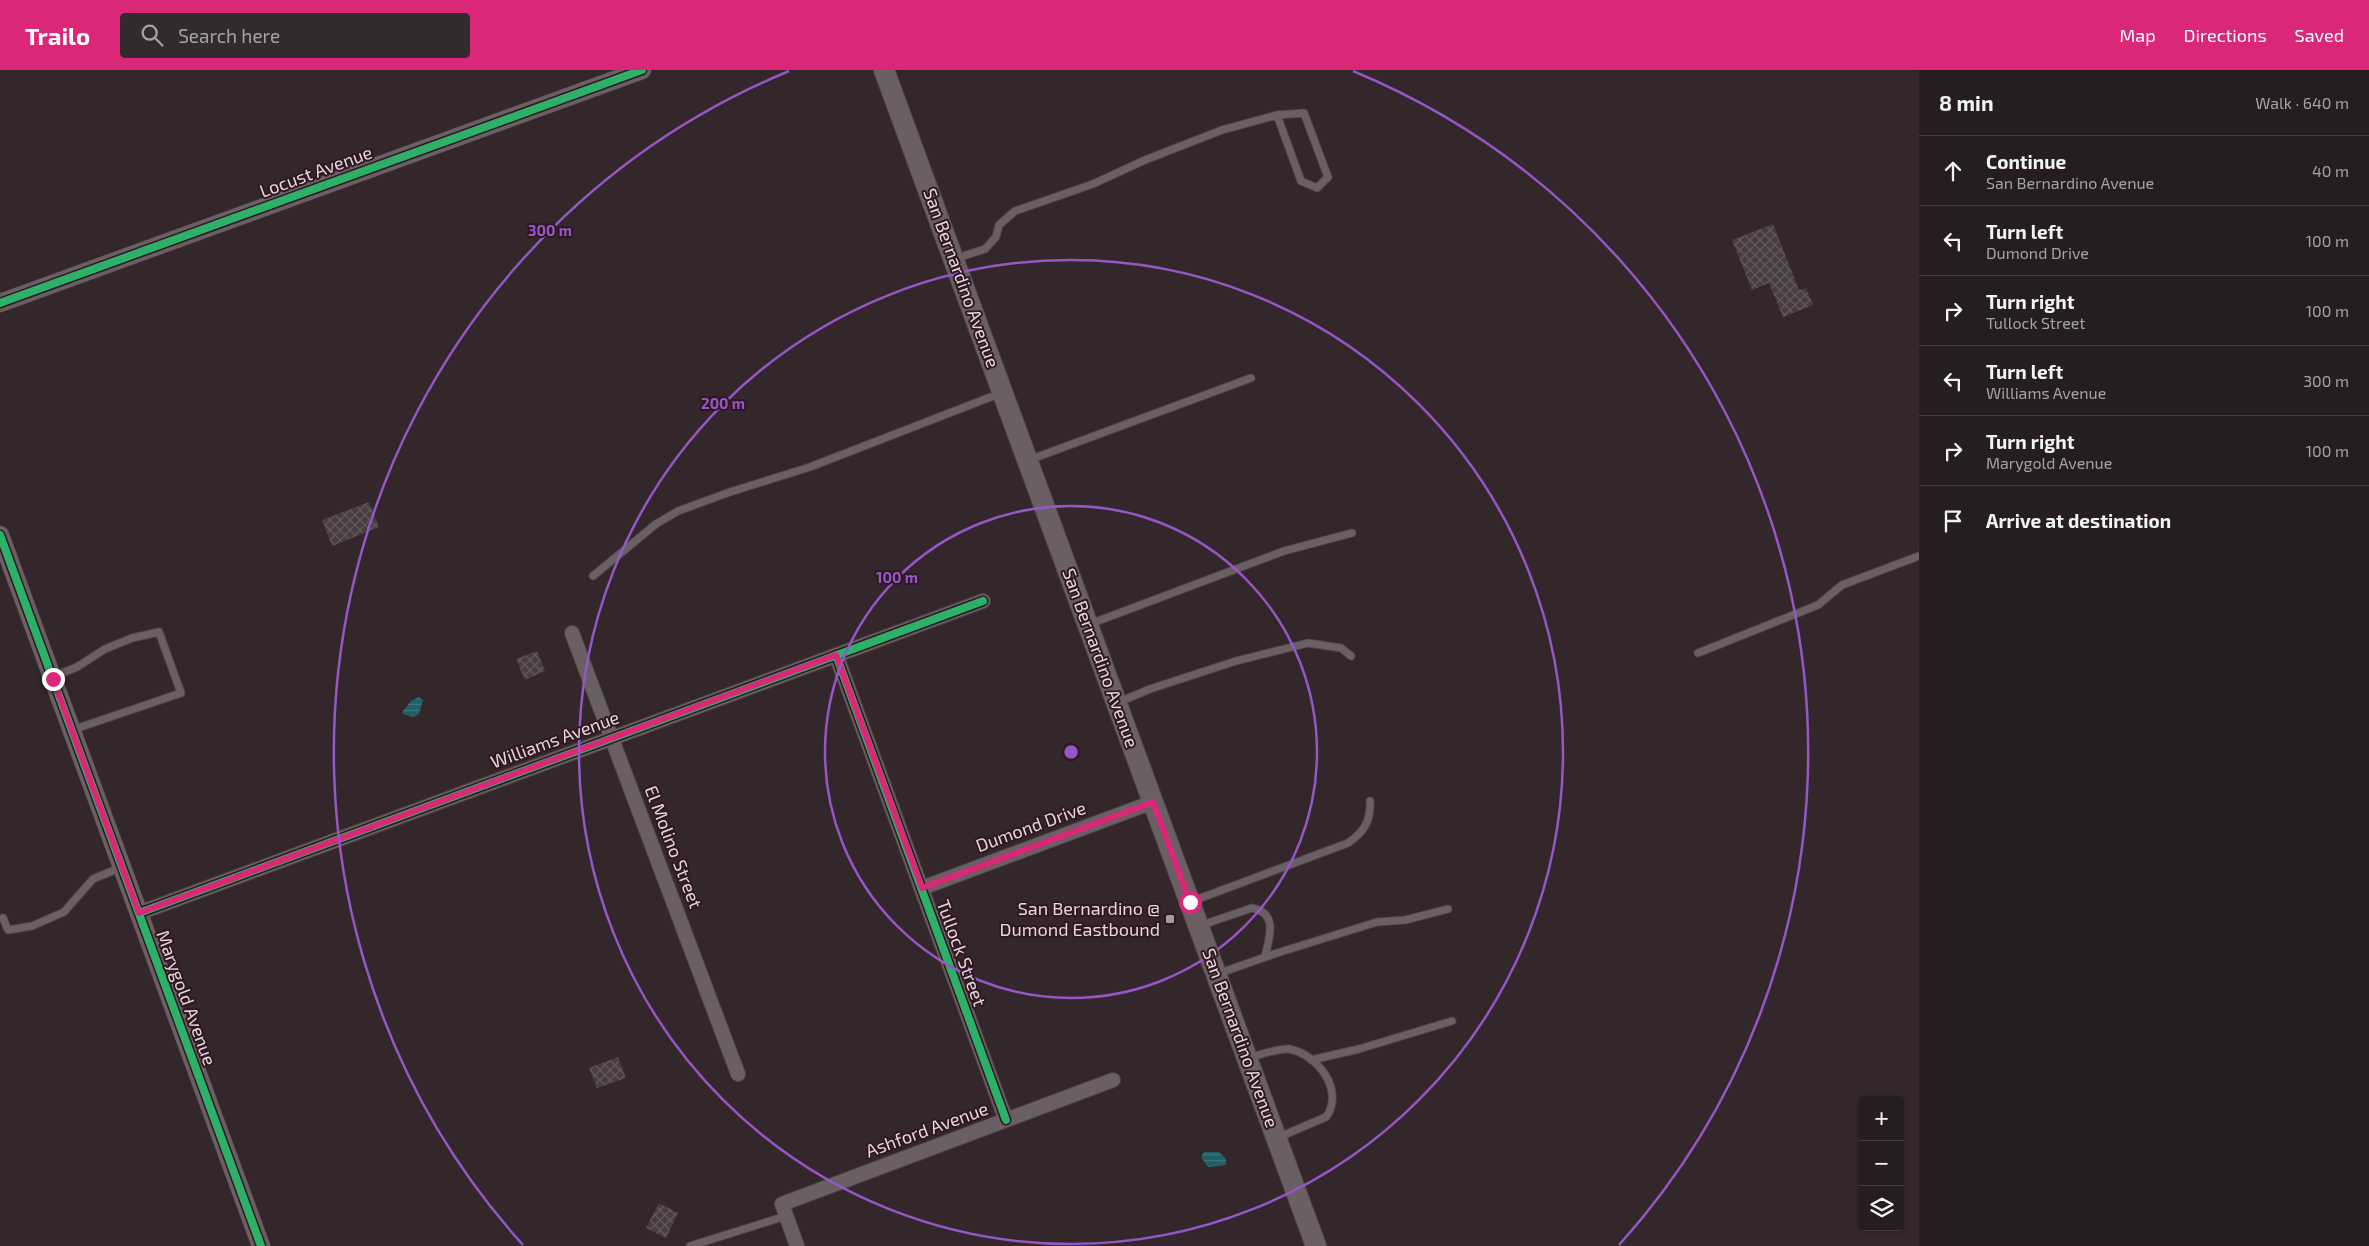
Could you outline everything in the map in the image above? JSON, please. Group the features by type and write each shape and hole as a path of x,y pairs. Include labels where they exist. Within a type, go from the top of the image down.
{"main road":[{"name":"San Bernardino Avenue","path":"884,70 1316,1246"}],"street":[{"name":"Locust Avenue","path":"0,303 642,70"},
{"name":"Marygold Avenue","path":"0,535 261,1246"},
{"name":"Williams Avenue","path":"139,913 984,601"},
{"name":"El Molino Street","path":"572,634 738,1074"},
{"name":"Tullock Street","path":"836,655 1006,1120"},
{"name":"Dumond Drive","path":"922,888 1153,802"},
{"name":"Ashford Avenue","path":"784,1210 1006,1120 1113,1080"},
{"path":"784,1210 797,1246"}],"lane":[{"path":"954,260 985,249 996,237 999,226 1015,211 1093,184 1145,160 1222,130 1277,115 1304,113 1328,177 1318,188 1301,181 1277,115"},
{"path":"1027,461 1251,378"},
{"path":"593,576 656,524 678,511 730,492 810,468 864,444 1002,393"},
{"path":"1088,626 1284,552 1352,533"},
{"path":"1698,653 1818,604 1842,585 1919,556"},
{"path":"52,677 77,667 132,638 159,632 181,692 72,730"},
{"path":"1116,703 1150,689 1236,661 1308,643 1341,648 1351,656"},
{"path":"1190,902 1348,843 1366,827 1371,814 1370,802"},
{"path":"3,918 8,930 32,926 52,918 64,912 93,879 122,867"},
{"path":"1198,926 1252,908 1259,910 1267,917 1270,927 1265,957"},
{"path":"1216,975 1265,957 1377,922 1405,920 1448,909"},
{"path":"1311,1060 1351,1052 1452,1021"},
{"path":"1247,1058 1288,1049 1305,1055 1327,1077 1332,1096 1331,1110 1320,1121 1277,1138"},
{"path":"690,1246 784,1210"}],"water":[{"path":"419,697 423,700 419,714 413,717 403,714 403,711 411,701"},
{"path":"1204,1152 1219,1152 1226,1159 1226,1165 1208,1167 1201,1157"}],"building":[{"path":"1773,224 1799,290 1806,288 1813,305 1783,317 1769,283 1752,290 1732,240"},
{"path":"369,502 379,527 332,546 322,520"},
{"path":"537,651 545,671 525,680 516,659"},
{"path":"618,1057 626,1078 597,1088 589,1068"},
{"path":"659,1203 678,1213 666,1238 646,1228"}],"cycle path":[{"path":"0,303 642,70"},
{"path":"0,535 261,1246"},
{"path":"139,913 983,601"},
{"path":"836,655 1006,1120"}],"place":[{"name":"San Bernardino @ Dumond Eastbound","path":"1170,919"}],"route":[{"path":"53,679 139,913 836,655 922,888 1153,802 1190,902"}]}
